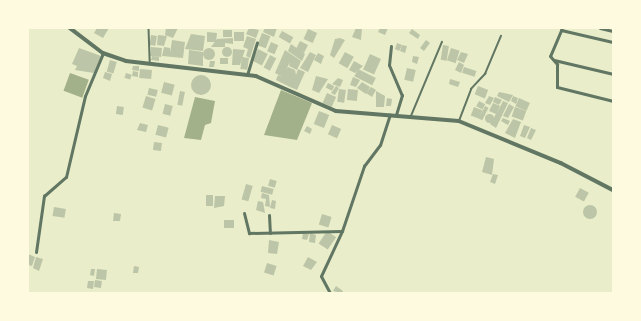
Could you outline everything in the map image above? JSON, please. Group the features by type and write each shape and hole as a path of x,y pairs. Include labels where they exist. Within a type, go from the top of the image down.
{"street":[{"path":"70,28 103,53 150,63 247,75 336,111 459,121 561,163 613,190"},
{"path":"600,28 613,31"},
{"path":"613,42 562,29 550,56 554,60 613,74"},
{"path":"247,75 257,42"},
{"path":"391,46 389,65 402,95 396,115"},
{"path":"36,252 44,196 66,177 85,96 103,53"},
{"path":"554,60 557,87 613,101"},
{"path":"330,293 321,276 342,231 364,166 380,145 390,115"},
{"path":"244,213 248,232 342,231"},
{"path":"269,215 270,232"}],"lane":[{"path":"149,28 150,63"},
{"path":"459,121 471,89 485,74 501,36"},
{"path":"410,117 442,42"}],"shaded area":[{"path":"70,73 89,80 82,98 64,91"},
{"path":"281,90 312,103 297,140 264,135"},
{"path":"195,97 215,101 211,123 205,125 201,140 184,138"}],"building":[{"path":"97,28 109,28 103,38 94,33"},
{"path":"166,28 178,28 173,38 165,35"},
{"path":"249,28 259,30 256,38 246,34"},
{"path":"265,28 277,28 274,37 263,32"},
{"path":"356,28 362,28 361,40 352,37"},
{"path":"380,28 388,28 385,35 378,32"},
{"path":"308,29 317,33 313,43 304,39"},
{"path":"412,29 420,35 418,39 409,33"},
{"path":"223,30 232,30 232,37 223,37"},
{"path":"282,31 293,37 290,43 279,37"},
{"path":"207,32 217,33 216,42 207,42"},
{"path":"234,32 244,32 244,41 234,41"},
{"path":"262,33 270,36 266,48 257,45"},
{"path":"191,34 205,36 203,51 185,49"},
{"path":"151,35 157,36 155,46 149,45"},
{"path":"158,35 167,36 164,46 157,45"},
{"path":"247,36 256,39 250,58 246,56 248,49 243,47"},
{"path":"233,38 233,44 225,43 225,47 211,47 217,39"},
{"path":"340,38 345,40 334,58 330,55 335,39"},
{"path":"172,40 185,42 183,58 162,56 164,47 170,48 170,53"},
{"path":"426,40 430,43 424,51 420,48"},
{"path":"300,41 308,45 304,53 296,49"},
{"path":"271,42 278,45 274,54 267,51"},
{"path":"397,43 402,45 399,51 395,49"},
{"path":"291,44 305,54 302,61 288,51"},
{"path":"402,45 407,46 405,53 400,51"},
{"path":"443,45 449,46 447,61 441,60"},
{"path":"151,47 162,48 161,57 150,56"},
{"path":"225,47 229,47 231,48 231,56 225,57 222,54 222,50"},
{"path":"79,48 101,56 94,73 75,70 77,66 72,64"},
{"path":"207,48 211,48 215,54 211,60 207,60 203,56 203,52"},
{"path":"451,48 460,51 456,63 447,60"},
{"path":"233,49 245,50 240,65 232,65"},
{"path":"258,49 268,54 262,66 252,61"},
{"path":"189,50 203,52 203,66 188,64"},
{"path":"285,50 301,61 297,70 289,66 290,62 286,70 288,67 295,70 296,75 298,69 305,72 297,90 276,80 278,75 283,77 275,73"},
{"path":"310,52 316,55 308,72 300,68"},
{"path":"345,52 354,57 347,68 339,63"},
{"path":"461,52 468,54 464,63 457,60"},
{"path":"318,53 324,56 321,64 314,60"},
{"path":"370,54 381,59 374,74 363,70"},
{"path":"270,55 276,58 270,71 264,67"},
{"path":"152,56 159,57 159,61 151,60"},
{"path":"413,56 419,57 417,64 412,62"},
{"path":"242,57 249,58 247,70 240,69"},
{"path":"220,58 228,58 228,64 220,64"},
{"path":"110,60 117,62 113,73 107,72"},
{"path":"210,61 215,61 214,67 209,67"},
{"path":"354,61 363,66 355,73 349,70"},
{"path":"459,62 464,65 461,73 455,70"},
{"path":"133,66 139,66 139,71 132,70"},
{"path":"464,67 476,71 475,77 462,73"},
{"path":"407,68 416,70 413,82 404,80"},
{"path":"140,69 152,70 151,79 139,78"},
{"path":"358,69 376,78 372,85 354,76"},
{"path":"133,71 138,72 138,77 132,76"},
{"path":"105,72 112,74 110,81 103,78"},
{"path":"126,73 132,75 130,80 124,78"},
{"path":"201,75 208,78 211,85 208,92 201,95 194,92 191,85 194,78"},
{"path":"316,76 328,79 319,93 312,90"},
{"path":"353,77 360,80 356,87 350,85"},
{"path":"338,78 343,80 340,87 332,84"},
{"path":"450,79 460,82 458,87 449,84"},
{"path":"164,82 175,85 172,95 161,93"},
{"path":"362,82 370,87 366,94 357,88"},
{"path":"328,83 334,86 332,91 326,87"},
{"path":"336,86 339,88 335,95 331,93"},
{"path":"478,86 488,90 485,98 475,94"},
{"path":"371,87 376,90 372,97 366,93"},
{"path":"149,88 158,90 156,97 147,95"},
{"path":"339,89 346,90 344,103 337,102"},
{"path":"348,89 358,90 357,101 347,100"},
{"path":"180,91 185,92 182,106 177,105"},
{"path":"376,91 385,96 384,107 376,107"},
{"path":"499,92 513,95 509,102 497,96"},
{"path":"327,93 336,97 332,107 323,103"},
{"path":"146,96 156,99 152,110 142,107"},
{"path":"489,96 494,98 490,105 485,103"},
{"path":"513,96 518,98 516,104 511,101"},
{"path":"495,97 502,100 499,105 493,102"},
{"path":"387,98 392,99 391,106 386,106"},
{"path":"519,98 530,103 526,111 515,106"},
{"path":"479,101 485,104 483,110 476,106"},
{"path":"503,101 508,103 496,128 490,124 496,114 489,111 493,103 500,106 497,113"},
{"path":"165,104 173,106 170,116 163,114"},
{"path":"509,104 514,107 508,118 503,116"},
{"path":"117,106 124,107 123,115 116,114"},
{"path":"485,106 489,108 482,120 479,118"},
{"path":"474,107 482,110 479,119 471,115"},
{"path":"515,107 526,111 523,121 512,116"},
{"path":"319,111 329,115 324,128 314,124"},
{"path":"489,113 494,118 489,123 484,118"},
{"path":"503,118 510,121 508,125 501,121"},
{"path":"513,119 521,122 515,138 505,133"},
{"path":"140,123 148,125 146,132 137,130"},
{"path":"158,125 169,128 166,138 155,135"},
{"path":"332,125 341,129 337,138 328,134"},
{"path":"524,125 530,127 525,138 520,136"},
{"path":"307,126 312,129 310,134 304,131"},
{"path":"531,128 536,130 531,140 527,138"},
{"path":"154,142 162,143 161,151 153,150"},
{"path":"486,157 494,159 492,175 482,172"},
{"path":"493,174 498,175 495,184 490,182"},
{"path":"270,179 277,181 275,188 268,186"},
{"path":"246,184 253,186 248,201 242,199"},
{"path":"262,186 274,189 272,195 261,192"},
{"path":"580,188 589,193 584,202 575,197"},
{"path":"262,193 269,195 270,207 265,206 266,199 261,198"},
{"path":"206,195 213,195 213,206 206,206"},
{"path":"215,196 225,196 224,206 214,208"},
{"path":"272,200 276,201 275,209 270,208"},
{"path":"258,201 263,202 265,213 256,210"},
{"path":"587,205 593,205 597,209 597,215 593,219 587,219 583,215 583,209"},
{"path":"54,207 66,209 64,218 53,216"},
{"path":"114,213 121,214 120,221 113,221"},
{"path":"322,214 332,217 328,227 319,225"},
{"path":"224,220 234,220 234,228 224,228"},
{"path":"327,231 336,237 328,250 319,243"},
{"path":"303,233 309,234 307,240 302,239"},
{"path":"310,233 316,235 315,243 309,242"},
{"path":"269,240 279,242 277,254 268,253"},
{"path":"28,254 35,257 32,266 28,265"},
{"path":"36,257 43,259 39,271 33,268"},
{"path":"308,257 317,262 311,270 303,266"},
{"path":"267,263 277,266 274,275 264,273"},
{"path":"134,266 139,267 138,273 133,273"},
{"path":"91,269 95,269 94,276 90,275"},
{"path":"97,269 107,270 106,280 96,279"},
{"path":"95,280 102,281 101,288 94,287"},
{"path":"88,281 94,281 93,289 87,288"},
{"path":"336,286 343,291 342,293 333,291"}]}
